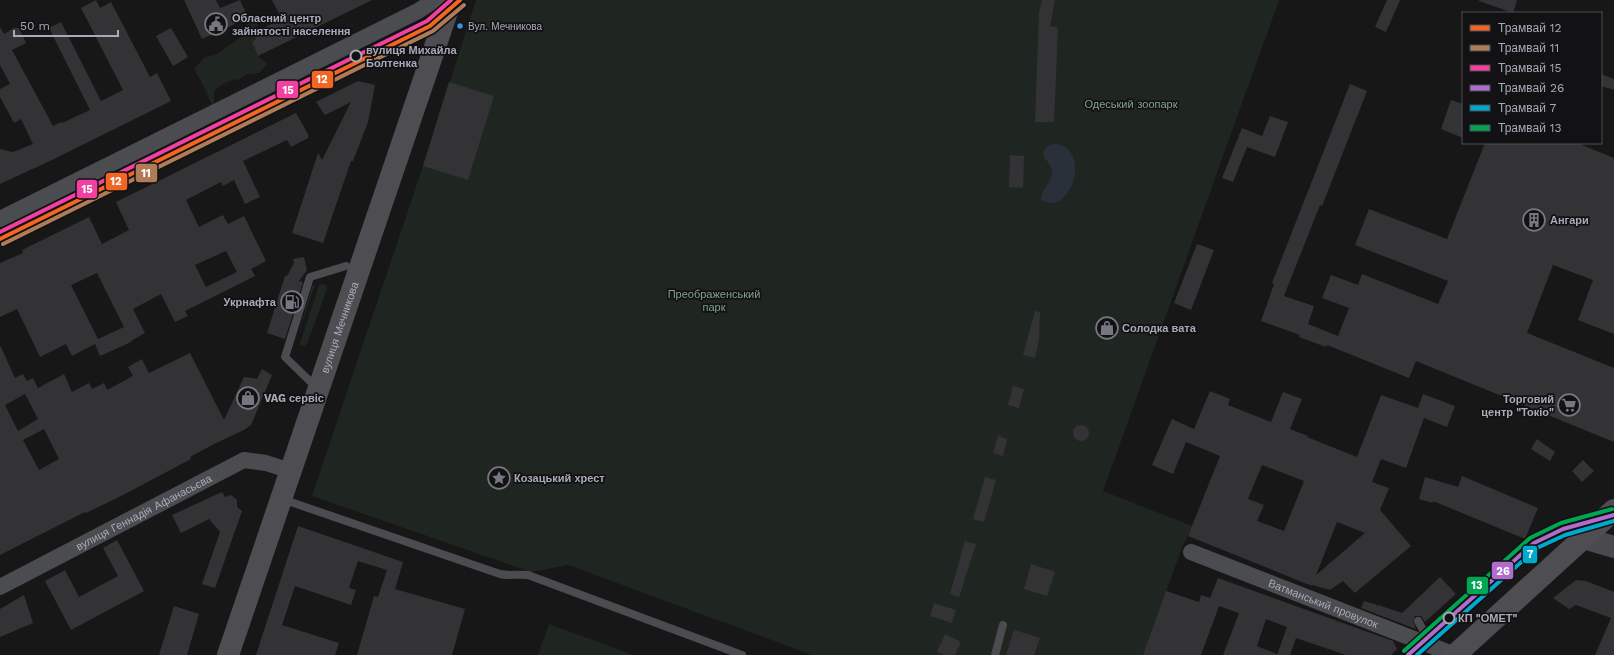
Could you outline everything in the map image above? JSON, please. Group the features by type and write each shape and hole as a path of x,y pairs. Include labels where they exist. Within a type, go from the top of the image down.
{"main road":[{"name":"вулиця Мечникова","path":"228,655 451,0"},
{"path":"1456,655 1614,510"},
{"path":"1583,538 1614,546"}],"street":[{"path":"0,220 418,11 435,0"},
{"name":"вулиця Геннадія Афанасьєва","path":"0,587 244,460 266,463 291,471"},
{"name":"Ватманський провулок","path":"1191,552 1456,655"}],"lane":[{"path":"319,390 286,357 310,277 346,266"},
{"path":"281,499 500,574 509,576 518,574 528,575 742,655"},
{"path":"1418,621 1432,646"},
{"path":"995,655 1003,625"}],"green space":[{"name":"Преображенський парк","path":"476,0 1279,0 1103,491 1192,526 1182,548 1143,655 812,655 568,565 531,572 312,496 423,166"},
{"path":"254,19 258,23 257,30 253,33 256,39 252,42 258,56 267,64 259,73 248,74 236,81 235,79 221,85 216,89 214,91 214,110 194,69 205,57 215,55 244,35 244,27"},
{"path":"319,285 326,285 327,289 307,344 304,346 300,345"},
{"path":"549,624 633,655 538,655"}],"shaded area":[{"path":"1054,144 1066,148 1073,156 1075,167 1074,180 1069,191 1062,199 1052,203 1041,200 1043,192 1052,174 1049,163 1043,153 1047,146"}],"building":[{"path":"96,0 100,8 111,2 150,77 157,73 171,101 0,184 0,149 13,152 33,144 21,119 14,123 0,97 0,89 10,84 0,65 0,27 4,34 14,28 19,28 26,43 12,50 53,126 90,110 49,28 61,22 101,101 123,90 81,8"},
{"name":"Обласний центр зайнятості населення","path":"184,0 216,0 220,8 240,0 248,18 202,39"},
{"path":"272,0 372,0 258,56 252,42 256,39 253,33 282,19"},
{"path":"1042,0 1055,0 1050,26 1058,28 1054,122 1035,122 1039,12"},
{"path":"1387,0 1400,0 1386,32 1375,27"},
{"path":"1479,0 1517,0 1513,12"},
{"path":"171,28 188,57 173,66 156,36"},
{"path":"1602,74 1614,79 1614,90 1602,86"},
{"path":"358,81 375,85 368,122 353,161 351,161 323,243 292,233 318,153 322,160 351,102 325,115 316,102"},
{"path":"449,82 494,96 468,180 423,166"},
{"path":"1350,84 1367,91 1322,206 1320,205 1284,296 1314,306 1308,324 1338,336 1349,308 1322,298 1331,275 1358,285 1362,274 1438,304 1448,281 1355,245 1369,209 1447,239 1485,144 1579,144 1614,158 1614,334 1578,320 1593,280 1553,265 1527,333 1614,368 1614,442 1416,361 1409,378 1327,345 1326,347 1299,337 1300,335 1261,321 1274,284 1272,283"},
{"path":"1451,100 1462,104 1462,138 1441,129"},
{"path":"296,113 308,134 308,138 291,147 287,140 243,161 260,197 245,204 234,180 223,186 221,182 186,200 199,227 223,215 228,224 244,216 266,261 251,269 255,276 185,311 188,316 175,322 161,294 133,309 145,333 131,342 100,356 95,344 72,356 66,344 40,357 17,309 0,317 0,263 23,253 22,250 89,217 102,244 129,230 116,202","holes":["226,251 237,272 206,287 195,265","97,273 124,327 98,339 71,285"]},
{"path":"1270,116 1288,122 1275,157 1247,147 1233,182 1222,178 1242,128 1262,136"},
{"path":"1010,155 1024,156 1023,188 1009,187"},
{"path":"1197,244 1214,250 1191,310 1174,303"},
{"path":"304,257 307,270 299,281 303,282 285,339 267,333 285,276 287,276 294,263 293,259"},
{"path":"313,285 314,285 296,342"},
{"path":"1035,311 1040,312 1039,339 1035,358 1023,355"},
{"path":"0,345 15,378 23,374 27,381 33,378 38,388 64,374 72,392 89,383 92,389 104,383 107,390 133,376 128,367 142,359 149,373 190,353 224,420 244,377 257,379 262,369 272,375 251,425 244,430 214,444 190,457 191,459 123,495 86,513 85,512 0,555","holes":["25,394 38,419 18,431 5,405","44,429 59,459 39,470 23,440"]},
{"path":"1013,386 1024,389 1019,408 1008,405"},
{"path":"1210,391 1230,399 1228,405 1271,422 1283,392 1302,399 1290,429 1357,457 1381,395 1418,408 1423,394 1455,406 1447,427 1424,418 1406,468 1381,459 1372,482 1389,488 1380,510 1411,546 1355,593 1343,581 1330,590 1312,586 1188,536 1220,456 1186,442 1173,474 1152,465 1172,419 1194,429","holes":["1262,465 1304,481 1284,531 1257,521 1264,505 1248,499","1337,522 1365,533 1316,575"]},
{"path":"1081,425 1087,427 1089,433 1087,439 1081,441 1075,439 1073,433 1075,427"},
{"path":"998,436 1007,439 1003,456 993,453"},
{"path":"1537,439 1555,452 1550,461 1531,449"},
{"path":"1583,460 1594,471 1582,482 1572,471"},
{"path":"1462,476 1538,508 1525,539 1433,501 1433,503 1419,499 1425,477 1458,487"},
{"path":"985,477 996,480 984,522 973,519"},
{"path":"222,492 225,497 231,495 237,500 237,507 242,511 215,588 202,584 220,532 209,519 181,533 172,515"},
{"path":"298,526 403,562 395,589 465,609 452,655 357,655 374,596 378,597 387,570 358,561 349,588 356,590 351,605 295,586 282,625 339,643 335,655 256,655"},
{"path":"117,540 144,591 71,630 45,581 65,570 79,597 118,576 103,548"},
{"path":"965,541 976,544 959,597 950,594"},
{"path":"1031,564 1055,572 1047,596 1024,589"},
{"path":"1440,577 1456,594 1425,622 1421,616 1415,616 1413,621 1416,629 1361,608 1364,601 1377,605 1378,607 1378,605 1402,613"},
{"path":"1218,578 1393,641 1397,649 1391,655 1346,655 1296,638 1290,655 1277,655 1223,655 1239,613 1219,606 1201,655 1143,655 1166,591 1199,602 1201,595 1210,598","holes":["1266,619 1287,627 1277,654 1257,646"]},
{"path":"1576,580 1586,581 1614,592 1614,655 1595,655 1611,618 1576,605 1569,609 1553,598"},
{"path":"24,595 33,623 0,637 0,609"},
{"path":"934,603 956,610 952,623 930,616"},
{"path":"174,606 199,614 187,655 159,655"},
{"path":"1014,630 1040,638 1034,655 1006,655"},
{"path":"945,634 961,642 955,655 944,655 937,652"}],"tram line":[{"name":"15","path":"0,232 427,21 451,0"},
{"name":"12","path":"0,239 430,26 460,0"},
{"name":"11","path":"3,244 433,31 464,5"},
{"name":"13","path":"1404,651 1530,538 1561,523 1612,509"},
{"name":"26","path":"1408,655 1534,543 1563,529 1614,515"},
{"name":"7","path":"1417,655 1537,548 1565,535 1614,521"}],"place":[{"name":"Обласний центр зайнятості населення","path":"216,24"},
{"name":"Вул. Мечникова","path":"460,26"},
{"name":"вулиця Михайла Болтенка","path":"356,56"},
{"name":"Ангари","path":"1534,220"},
{"name":"Укрнафта","path":"292,302"},
{"name":"Солодка вата","path":"1107,328"},
{"name":"VAG сервіс","path":"248,398"},
{"name":"Торговий центр \"Токіо\"","path":"1569,405"},
{"name":"Козацький хрест","path":"499,478"},
{"name":"КП \"ОМЕТ\"","path":"1449,618"}],"park label":[{"name":"Одеський зоопарк","path":"1131,104"}]}
